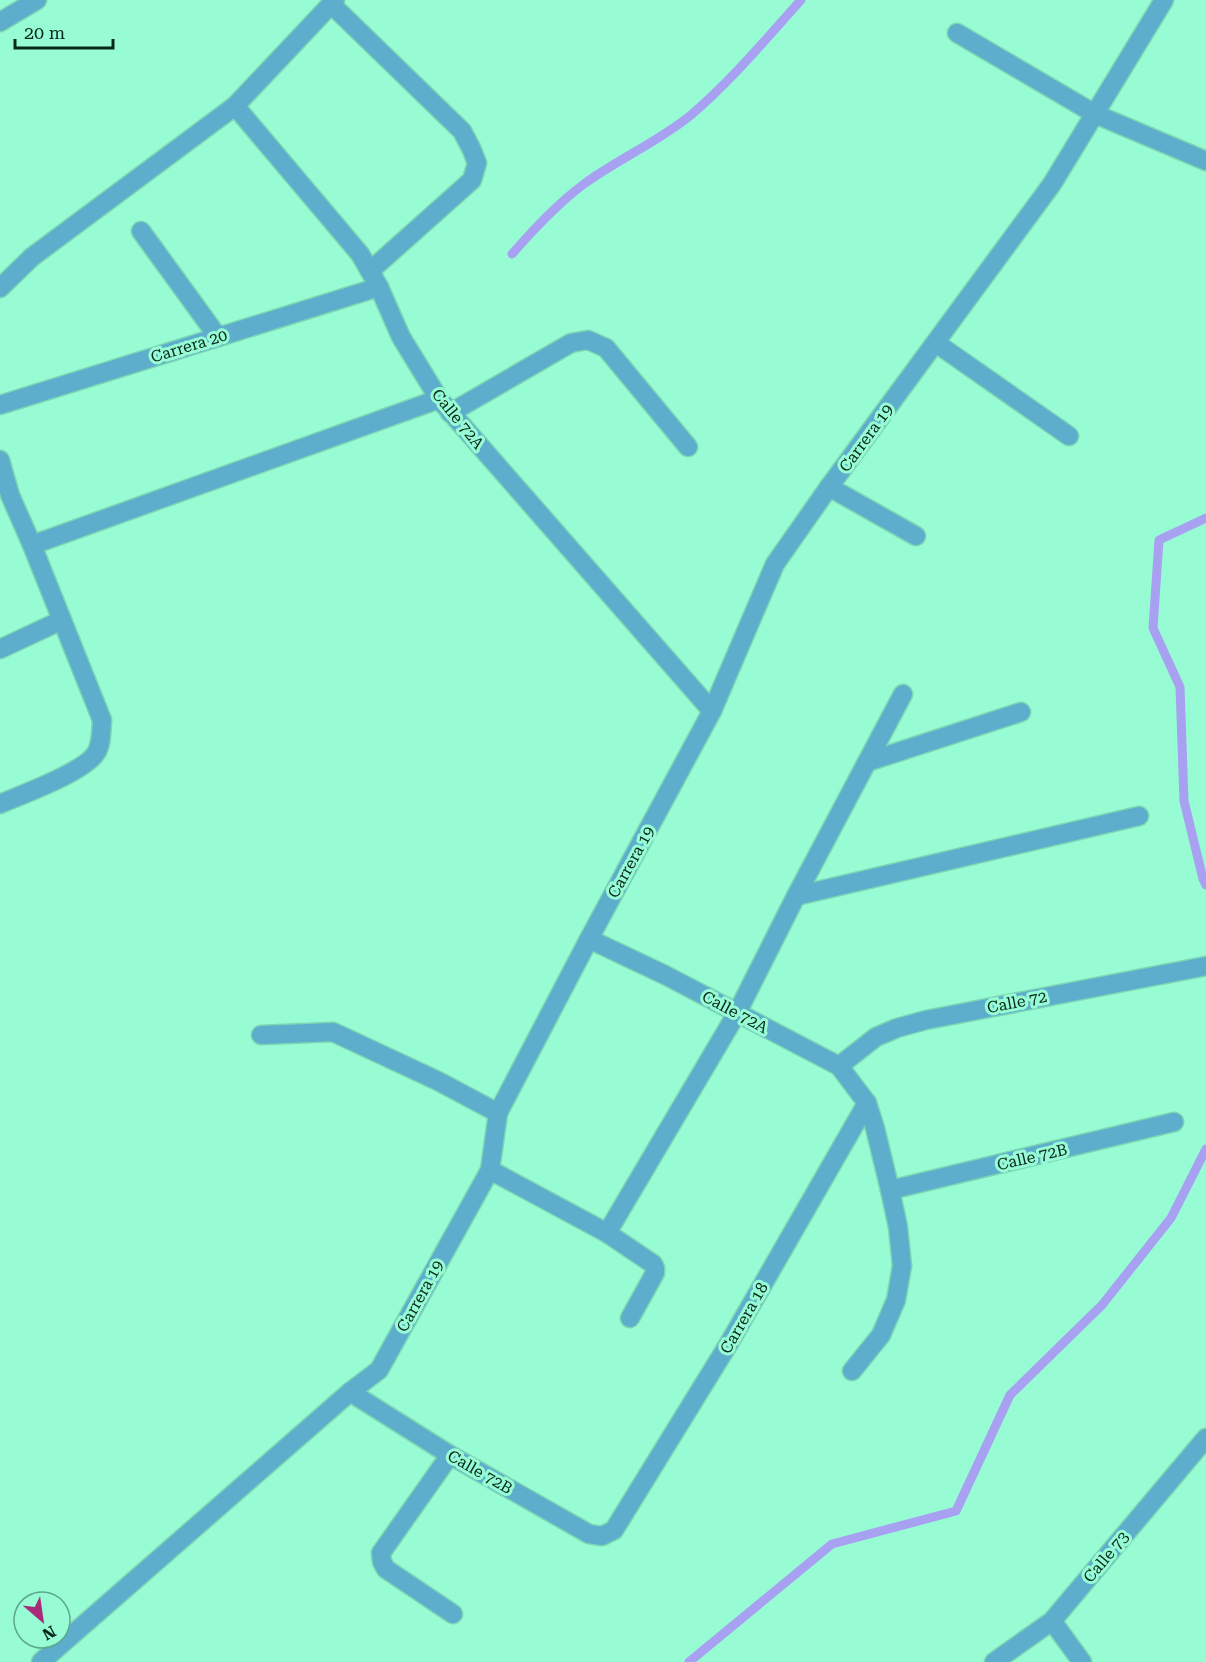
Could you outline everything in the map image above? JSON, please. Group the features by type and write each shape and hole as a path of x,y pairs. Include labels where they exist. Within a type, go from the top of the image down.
{"street":[{"path":"0,22 38,0"},
{"name":"Carrera 19","path":"42,1662 350,1392 379,1370 490,1170 498,1113 712,711 775,564 1052,184 1164,0"},
{"path":"0,288 32,257 236,106 333,2 462,131 477,163 472,180 374,279"},
{"path":"957,33 1095,114 1206,161"},
{"name":"Calle 72A","path":"236,106 360,254 401,337 445,406 712,711"},
{"path":"141,231 218,337"},
{"name":"Carrera 20","path":"0,405 218,337 374,279"},
{"path":"32,545 445,406 571,343 588,340 606,348 688,447"},
{"path":"936,343 1069,436"},
{"path":"0,460 5,497 32,545 102,720 96,753 80,768 0,804"},
{"path":"829,487 916,536"},
{"path":"0,650 62,620"},
{"path":"607,1233 737,1013 903,694"},
{"path":"867,762 1021,712"},
{"path":"796,896 1139,816"},
{"name":"Calle 72A","path":"589,939 665,975 839,1066 867,1103 898,1227 902,1266 896,1300 881,1335 852,1371"},
{"name":"Calle 72","path":"839,1066 876,1037 926,1020 1206,966"},
{"path":"261,1035 333,1032 438,1081 498,1113"},
{"name":"Carrera 18","path":"614,1530 728,1346 867,1103"},
{"name":"Calle 72B","path":"890,1190 1174,1122"},
{"path":"490,1170 607,1233 653,1264 655,1273 630,1318"},
{"name":"Calle 72B","path":"350,1392 450,1455 589,1534 602,1536 614,1530"},
{"name":"Calle 73","path":"993,1662 1052,1621 1204,1446"},
{"path":"450,1455 381,1553 386,1569 453,1614"},
{"path":"1052,1621 1082,1662"}],"waterway":[{"path":"512,254 555,208 584,184 665,134 706,102 801,0"},
{"path":"1206,518 1159,540 1153,628 1180,687 1184,801 1206,885"},
{"path":"689,1662 832,1544 956,1511 1010,1395 1102,1305 1171,1218 1206,1149"}]}
